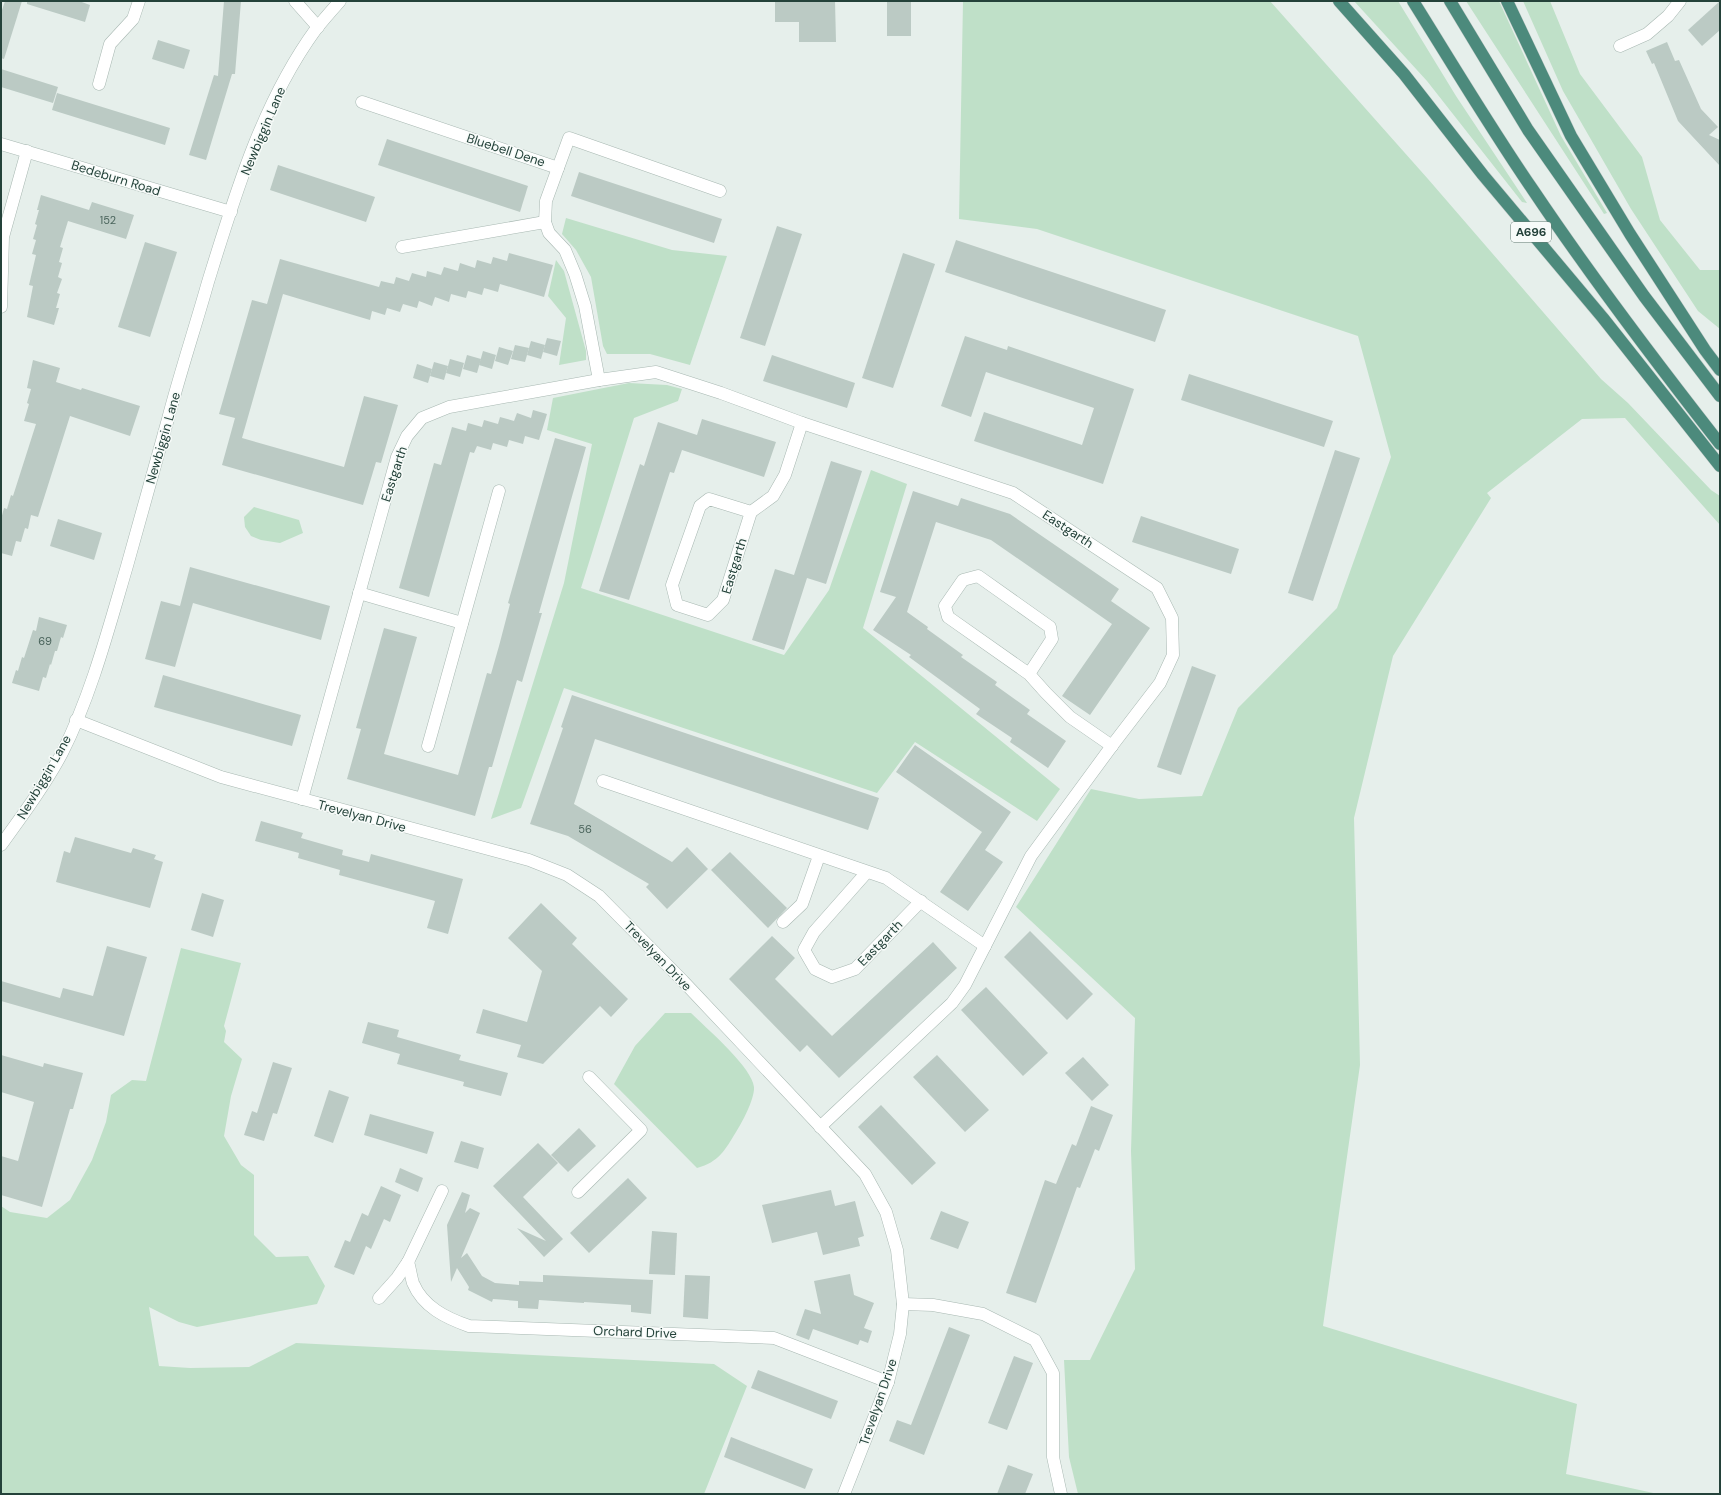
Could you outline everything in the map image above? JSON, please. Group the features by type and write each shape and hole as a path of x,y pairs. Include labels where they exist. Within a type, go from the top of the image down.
{"highway":[{"name":"A696","path":"1339,1 1404,74 1483,175 1603,318 1720,466"},
{"name":"A696","path":"1414,1 1494,129 1580,258 1655,361 1720,444"},
{"path":"1450,1 1528,130 1644,296 1720,396"},
{"path":"1507,1 1571,136 1630,234 1704,350 1720,370"}],"street":[{"path":"99,84 110,44 133,19 139,1"},
{"path":"295,1 318,27"},
{"name":"Newbiggin Lane","path":"1,845 42,786 62,753 103,649 168,417 231,212 259,135 289,72 318,27 340,1"},
{"path":"1620,46 1647,34 1668,16 1680,1"},
{"name":"Bluebell Dene","path":"362,102 558,168 569,138 720,191"},
{"name":"Bedeburn Road","path":"1,144 231,212"},
{"path":"1,307 3,237 27,151"},
{"path":"558,168 546,201 545,222 549,234 565,250 575,274 585,306 599,380"},
{"path":"402,247 545,222"},
{"name":"Eastgarth","path":"302,799 397,457 407,436 422,418 448,407 599,380 656,372 721,393 802,424 1013,493 1157,588 1172,618 1173,655 1160,684 1031,856 985,946 964,985 952,1003 820,1127"},
{"path":"750,512 773,496 785,475 802,424"},
{"path":"428,746 499,491"},
{"name":"Eastgarth","path":"708,499 750,512 723,600 708,615 677,605 672,585 700,506 708,499"},
{"path":"1029,674 1052,639 1050,627 978,576 963,580 945,606 948,617 1029,674 1046,694 1070,717 1112,746"},
{"path":"359,593 462,623"},
{"name":"Trevelyan Drive","path":"76,720 221,776 529,860 567,875 599,896 683,981 865,1174 886,1212 897,1250 903,1304 900,1334 888,1382 844,1494"},
{"path":"603,781 886,878 985,946"},
{"path":"783,922 802,904 820,856"},
{"name":"Eastgarth","path":"867,872 814,932 804,950 815,969 832,977 855,969 921,901"},
{"path":"578,1192 641,1130 589,1077"},
{"path":"378,1298 397,1278 408,1262 442,1191"},
{"name":"Orchard Drive","path":"408,1262 413,1283 424,1301 451,1320 469,1326 774,1338 888,1382"},
{"path":"903,1304 933,1305 983,1314 1035,1340 1053,1373 1053,1457 1061,1494"}],"green space":[{"path":"963,1 1270,1 1428,179 1601,379 1628,403 1711,490 1720,496 1720,525 1625,418 1582,419 1487,493 1491,498 1393,656 1354,818 1360,1065 1323,1326 1577,1404 1566,1474 1658,1494 1078,1494 1069,1457 1064,1360 1090,1360 1135,1269 1131,1151 1135,1018 1016,907 1091,789 1139,799 1202,796 1238,708 1337,608 1391,457 1358,336 1037,229 959,219"},
{"path":"1354,1 1398,1 1456,96 1527,203 1522,202 1427,81"},
{"path":"1466,1 1499,1 1561,136 1607,213 1604,214"},
{"path":"1523,1 1550,1 1580,74 1642,157 1660,220 1700,270 1720,270 1720,329 1698,311 1631,209 1563,91"},
{"path":"566,218 672,250 727,256 690,365 650,354 607,354 603,346 591,277 576,250 562,234"},
{"path":"556,260 564,271 586,351 586,360 559,365 566,318 548,296"},
{"path":"629,383 667,385 682,389 678,401 634,418 581,588 784,655 829,590 871,470 907,484 863,628 1060,789 1037,821 915,742 877,793 564,688 521,808 491,819 564,583 592,444 547,430 553,398"},
{"path":"254,507 299,520 303,533 280,543 261,540 251,536 245,527 244,517"},
{"path":"181,948 241,963 224,1026 226,1031 224,1042 242,1059 231,1096 224,1136 241,1165 254,1175 254,1235 276,1257 308,1256 325,1286 317,1304 197,1327 179,1322 149,1307 159,1366 190,1368 249,1367 296,1343 714,1364 747,1386 704,1494 1,1494 1,1206 10,1212 47,1218 70,1200 92,1160 106,1122 111,1095 132,1080 146,1081"},
{"path":"665,1013 691,1013 737,1059 745,1069 754,1087 754,1092 748,1110 725,1150 716,1159 697,1168 614,1084 635,1046"}],"building":[{"path":"5,1 22,1 4,59 1,58 1,13"},
{"path":"27,1 79,1 90,5 85,22 27,4"},
{"path":"224,1 241,1 235,74 232,74 206,160 189,155 214,75 218,76"},
{"path":"775,1 835,1 836,42 799,42 799,22 775,22"},
{"path":"887,1 911,1 911,36 887,36"},
{"path":"1720,1 1720,30 1702,46 1688,30"},
{"path":"158,40 190,50 184,69 152,59"},
{"path":"1667,42 1675,61 1679,60 1701,109 1718,127 1709,135 1720,140 1720,166 1678,121 1654,63 1652,64 1646,51"},
{"path":"1,69 58,87 53,103 1,87"},
{"path":"57,93 170,128 165,145 52,110"},
{"path":"387,139 528,186 520,212 378,165"},
{"path":"278,165 375,197 366,222 270,190"},
{"path":"579,172 722,219 714,243 571,196"},
{"path":"41,195 89,210 92,202 134,215 126,239 68,221 60,247 63,248 59,262 62,263 58,277 62,279 57,293 60,294 56,308 59,308 54,325 27,317 33,286 29,285 36,255 32,254 36,240 33,239 37,225 35,224"},
{"path":"777,226 802,234 765,346 740,338"},
{"path":"956,240 1166,310 1155,342 945,272"},
{"path":"145,242 177,252 150,337 118,327"},
{"path":"509,253 553,265 544,297 500,284 498,292 484,288 482,295 468,291 466,298 451,294 449,302 435,297 432,306 419,301 417,308 403,304 400,312 387,308 385,315 372,311 370,320 283,294 242,438 344,467 364,396 398,405 381,463 376,462 363,505 222,465 235,418 219,414 252,300 267,304 280,259 379,287 381,281 394,284 396,277 409,281 412,273 426,277 427,271 441,275 444,267 458,271 460,263 475,268 477,260 491,264 493,257 507,261"},
{"path":"903,253 935,264 893,388 862,378"},
{"path":"965,336 1007,350 1008,346 1134,389 1103,484 974,441 984,412 1082,445 1094,408 986,372 971,417 941,406"},
{"path":"547,338 561,341 557,356 543,352"},
{"path":"531,341 545,345 541,359 527,355"},
{"path":"515,345 529,348 525,362 511,359"},
{"path":"499,347 513,351 508,365 495,361"},
{"path":"483,351 496,355 492,369 479,365"},
{"path":"467,355 481,359 477,373 463,369"},
{"path":"772,355 855,383 847,408 763,381"},
{"path":"450,359 464,363 460,377 446,373"},
{"path":"33,360 60,368 56,382 81,390 82,388 140,406 130,436 70,416 38,517 31,515 28,529 25,528 21,542 16,541 12,556 1,553 1,519 4,508 7,509 11,495 13,496 36,424 24,421 29,404 27,403 31,389 27,388"},
{"path":"434,362 448,366 444,380 430,376"},
{"path":"417,364 432,369 428,383 413,378"},
{"path":"1189,374 1333,421 1324,447 1181,400"},
{"path":"533,410 547,414 539,440 525,436 523,444 509,440 507,447 493,443 491,450 477,446 474,453 470,452 429,597 399,588 434,463 441,465 452,427 466,431 468,423 482,427 484,420 498,424 500,417 514,421 517,413 531,418"},
{"path":"702,419 776,442 764,477 682,450 674,473 670,472 629,600 599,591 640,464 644,466 658,422 697,435"},
{"path":"555,438 586,447 539,613 542,613 522,682 517,680 492,767 489,767 475,816 347,779 361,729 356,728 384,628 417,637 384,754 458,775 487,673 491,674 510,604 508,603"},
{"path":"1335,450 1360,458 1313,601 1288,593"},
{"path":"831,461 862,471 826,584 807,578 784,650 752,640 775,569 794,575"},
{"path":"913,491 958,506 961,498 1010,514 1119,589 1111,601 1150,628 1090,715 1062,696 1112,624 991,540 936,522 907,612 928,627 927,629 963,655 961,657 997,682 995,685 1030,710 1027,714 1066,741 1048,768 1010,742 1012,738 976,714 980,709 909,657 911,655 873,630 896,597 880,592"},
{"path":"1141,516 1239,549 1231,574 1132,542"},
{"path":"58,519 102,533 94,560 50,546"},
{"path":"190,567 330,606 321,640 193,603 175,667 145,659 161,601 180,606"},
{"path":"39,617 67,625 63,638 61,637 57,651 55,651 46,678 43,677 39,691 12,683 16,670 18,671 22,657 24,658 33,630 36,631"},
{"path":"1192,666 1216,675 1181,775 1157,767"},
{"path":"163,675 301,715 292,746 154,707"},
{"path":"572,695 879,798 868,830 595,739 574,804 672,862 687,847 708,869 667,909 646,887 649,884 568,836 530,824 563,728 561,727"},
{"path":"915,745 1011,812 985,850 1003,862 968,911 940,892 982,832 896,772"},
{"path":"261,821 303,833 301,838 343,850 342,855 369,862 371,854 463,879 448,934 427,928 435,901 339,875 340,870 298,858 299,853 255,841"},
{"path":"75,837 131,853 133,848 156,855 154,859 163,862 150,908 56,882 64,851 70,853"},
{"path":"730,852 787,908 768,928 711,870"},
{"path":"202,893 224,900 213,937 191,930"},
{"path":"541,903 577,938 572,944 628,999 611,1017 600,1006 543,1064 517,1057 521,1045 476,1033 483,1009 527,1022 542,971 508,938"},
{"path":"1030,931 1093,994 1067,1020 1004,957"},
{"path":"772,936 795,958 775,979 832,1036 933,942 957,968 839,1078 807,1045 800,1052 729,979"},
{"path":"107,946 147,957 124,1036 1,1001 1,981 60,998 63,988 93,996"},
{"path":"986,987 1048,1053 1023,1076 961,1010"},
{"path":"368,1022 399,1030 397,1037 461,1055 459,1060 508,1073 501,1096 463,1086 464,1082 397,1064 400,1054 362,1043"},
{"path":"1,1055 43,1067 44,1063 83,1073 73,1109 70,1109 42,1207 1,1195 1,1156 18,1161 34,1102 1,1092"},
{"path":"937,1055 989,1110 965,1132 913,1077"},
{"path":"1083,1057 1109,1085 1092,1101 1065,1073"},
{"path":"273,1062 292,1068 277,1114 273,1113 264,1141 244,1135 252,1111 257,1113"},
{"path":"329,1090 349,1097 333,1143 314,1136"},
{"path":"881,1105 936,1163 912,1185 858,1127"},
{"path":"1091,1106 1113,1115 1099,1151 1095,1149 1080,1188 1077,1187 1036,1303 1006,1293 1045,1180 1056,1184 1072,1144 1076,1146"},
{"path":"370,1114 434,1132 427,1154 364,1135"},
{"path":"579,1128 596,1146 568,1172 551,1155"},
{"path":"461,1141 484,1148 478,1169 454,1162"},
{"path":"538,1143 558,1163 523,1197 563,1239 544,1257 517,1228 546,1241 493,1186"},
{"path":"400,1168 423,1178 418,1192 395,1182"},
{"path":"628,1178 647,1198 589,1253 570,1233"},
{"path":"381,1186 401,1195 390,1222 384,1219 371,1249 366,1246 354,1275 334,1267 345,1240 350,1242 362,1213 368,1216"},
{"path":"831,1190 835,1206 855,1201 864,1236 858,1238 860,1246 823,1255 817,1232 772,1243 762,1205"},
{"path":"462,1192 470,1195 465,1213 470,1208 480,1213 461,1258 467,1253 482,1276 495,1283 519,1285 519,1281 543,1282 543,1275 653,1280 651,1314 631,1312 631,1305 584,1302 539,1300 538,1309 518,1308 518,1301 493,1299 492,1302 468,1290 469,1287 457,1268 451,1282 447,1225"},
{"path":"941,1211 969,1222 958,1249 930,1239"},
{"path":"652,1231 677,1233 675,1275 649,1274"},
{"path":"850,1274 854,1295 874,1303 864,1328 872,1331 868,1343 860,1340 858,1345 813,1329 809,1340 796,1335 805,1309 821,1314 814,1281"},
{"path":"685,1275 710,1276 708,1319 683,1317"},
{"path":"949,1327 970,1335 924,1455 889,1441 897,1420 911,1425"},
{"path":"1014,1356 1033,1363 1007,1430 988,1423"},
{"path":"758,1370 838,1401 831,1419 751,1388"},
{"path":"731,1437 813,1469 805,1489 724,1457"},
{"path":"1008,1465 1033,1474 1025,1494 997,1494"}]}
